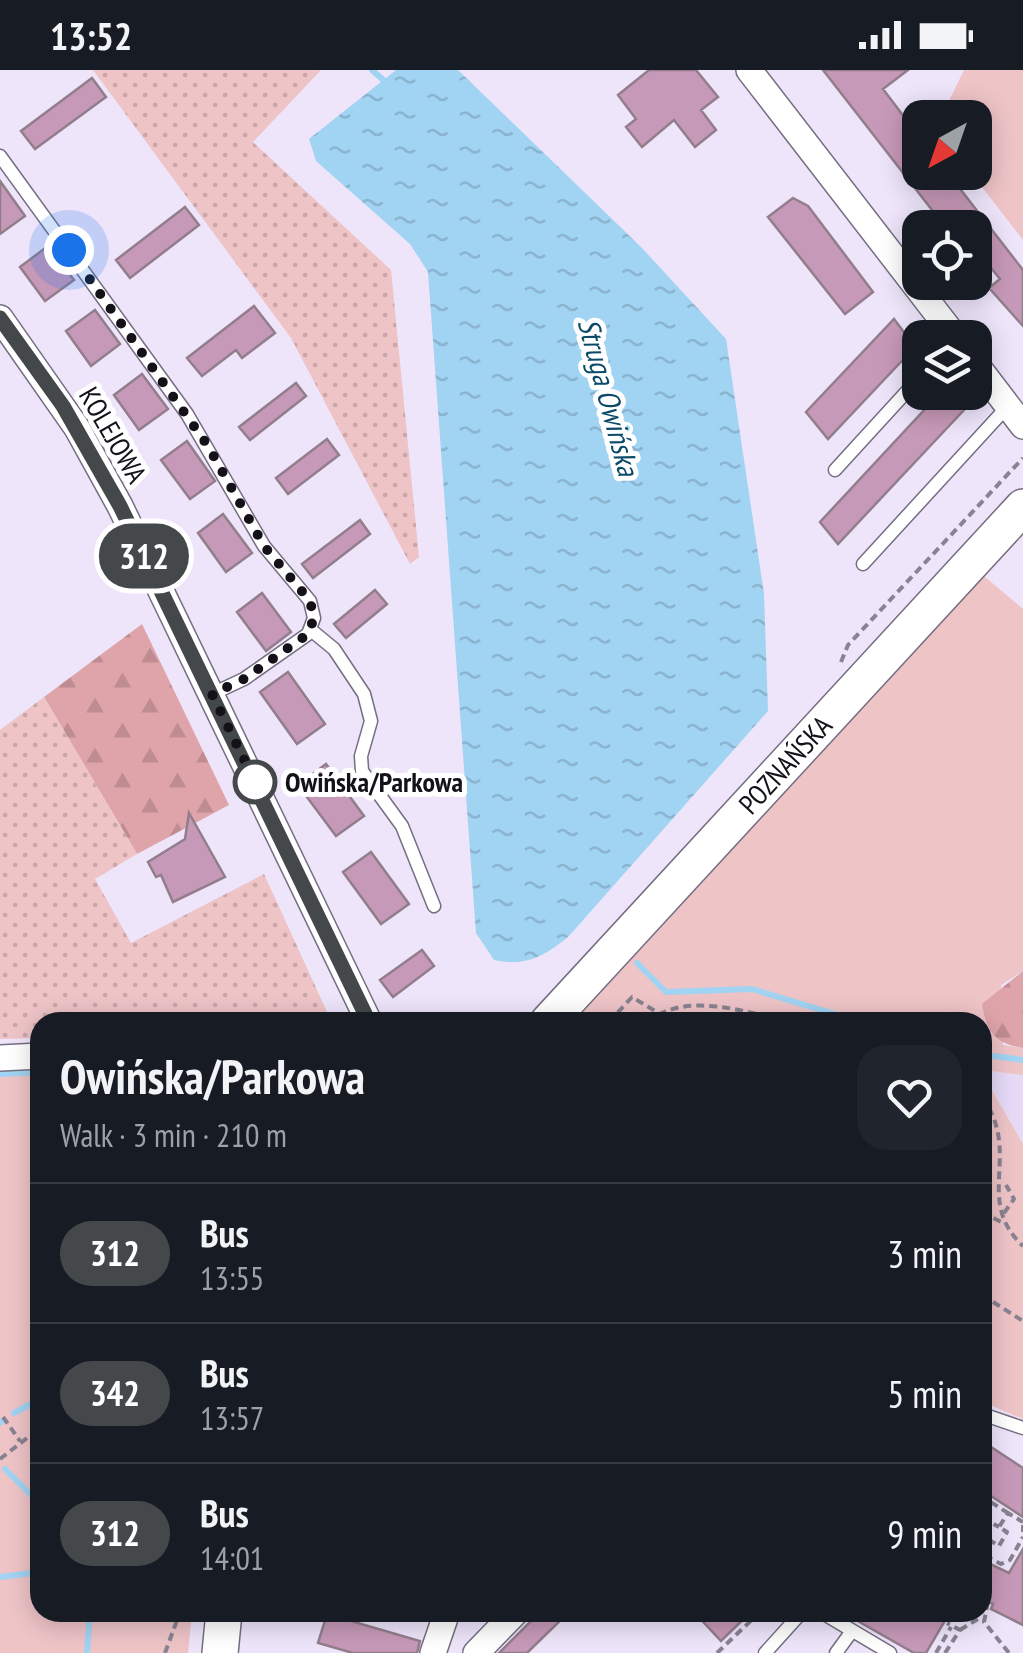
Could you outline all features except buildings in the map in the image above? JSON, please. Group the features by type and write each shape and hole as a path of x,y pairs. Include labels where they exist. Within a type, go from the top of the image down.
{"main road":[{"name":"POZNAŃSKA","path":"557,1012 1023,508"},
{"path":"220,1653 223,1622"}],"street":[{"path":"748,70 942,320"},
{"name":"KOLEJOWA","path":"0,318 87,445 364,1012"},
{"path":"992,387 1015,417"},
{"path":"0,1058 30,1056"},
{"path":"433,1653 444,1622"},
{"path":"476,1653 506,1622"}],"lane":[{"path":"0,156 187,414 264,546 310,601 314,618 310,630 244,679 212,694"},
{"path":"835,470 902,397"},
{"path":"863,564 1015,417"},
{"path":"310,630 334,648 364,694 371,721 361,756 362,772 402,826 434,906"},
{"path":"992,1417 1023,1428"},
{"path":"765,1653 793,1622"},
{"path":"837,1622 890,1653"},
{"path":"836,1653 852,1631"}],"path":[{"path":"618,1012 632,997 657,1012"},
{"path":"670,1012 720,1008 740,1012"},
{"path":"992,1111 1006,1130"},
{"path":"1002,1213 1014,1199 1007,1184 1002,1213 1005,1224 1023,1246"},
{"path":"992,1217 1005,1224"},
{"path":"992,1302 1023,1321"},
{"path":"3,1418 20,1441"},
{"path":"0,1458 30,1434"},
{"path":"992,1503 1008,1512 1023,1529 1010,1560 1000,1564 992,1560"},
{"path":"1000,1527 1008,1512"},
{"path":"992,1522 1008,1532 999,1546 992,1542"},
{"path":"1003,1538 1018,1547"},
{"path":"165,1653 176,1622"},
{"path":"716,1653 749,1622"},
{"path":"945,1653 960,1630 973,1622"},
{"path":"985,1622 1006,1652"},
{"path":"936,1653 950,1624 960,1630"}],"shaded area":[{"path":"93,70 321,70 253,142 391,270 419,557 410,564 291,338"},
{"path":"964,70 1023,70 1023,240 984,190 992,190 992,100 949,100"},
{"path":"984,576 1023,609 1023,971 1001,985 1003,1045 1023,1048 1023,1075 992,1071 992,1012 583,1012"},
{"path":"44,697 137,854 95,879 131,943 264,874 327,1012 30,1012 30,1038 0,1039 0,730"},
{"path":"30,1066 30,1622 191,1622 188,1653 0,1653 0,1068"},
{"path":"992,1071 1023,1075 1023,1144 992,1088"},
{"path":"992,1090 1023,1144 1023,1419 992,1406"}],"green space":[{"path":"142,624 229,805 137,854 44,697"},
{"path":"1023,971 1023,1048 994,1035 992,1012 984,1012 982,1004"}],"water":[{"path":"396,70 458,70 641,247 726,339 764,594 768,711 569,936 525,961 494,960 476,933 428,272 410,244 316,161 309,139"}],"waterway":[{"name":"Struga Owińska","path":"372,70 389,85"},
{"name":"Struga Owińska","path":"637,963 666,992 752,989 828,1012"},
{"name":"Struga Owińska","path":"994,1056 1023,1060"},
{"path":"0,1074 30,1072"},
{"path":"14,1413 30,1404"},
{"path":"5,1469 30,1494"},
{"path":"0,1577 30,1573"},
{"path":"87,1653 89,1622"}],"bus line":[{"name":"312","path":"0,318 63,406 120,506 364,1012"}],"place":[{"name":"Owińska/Parkowa","path":"255,782"}],"route":[{"path":"69,250 208,446 264,546 313,607 313,624 308,634 244,679 212,694 255,782"}]}
